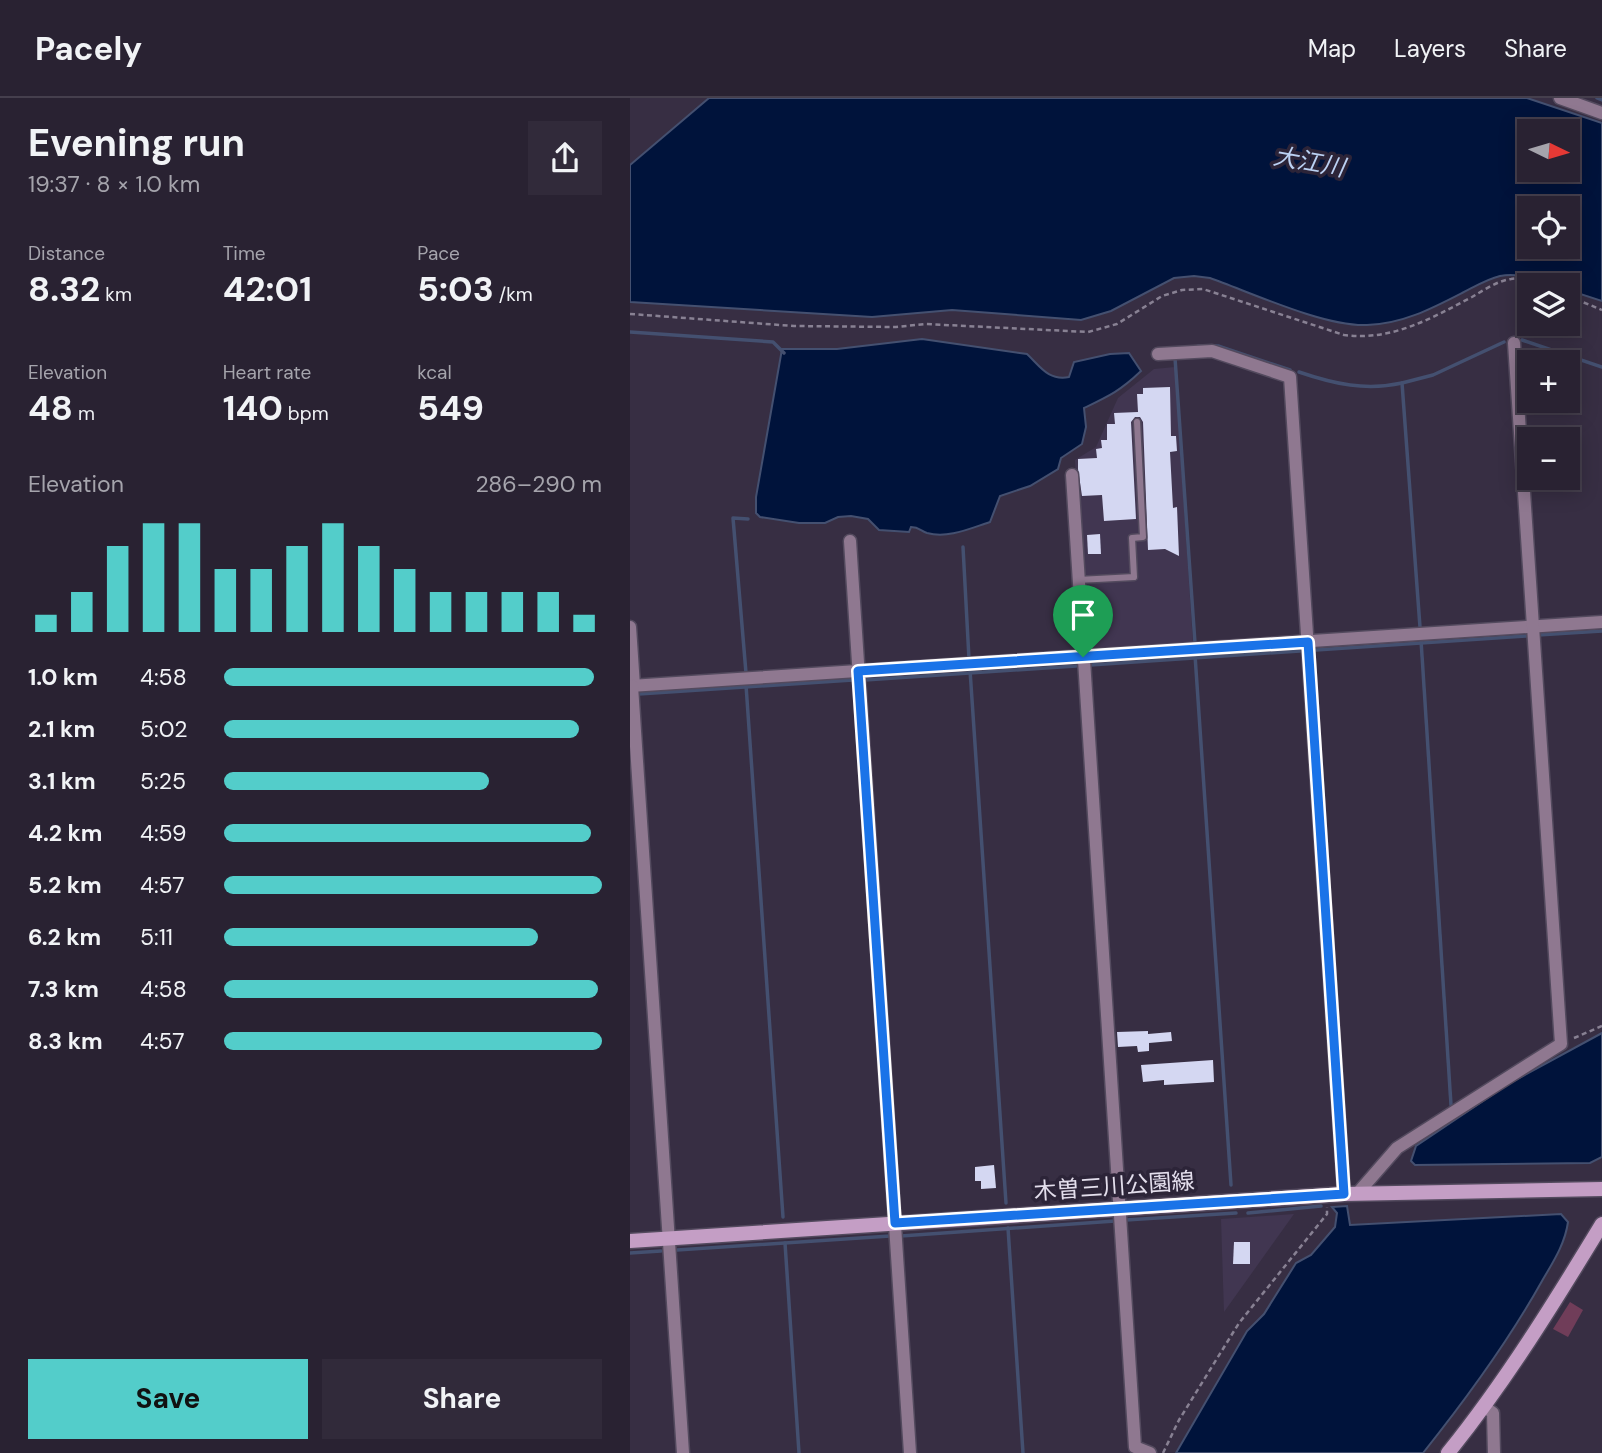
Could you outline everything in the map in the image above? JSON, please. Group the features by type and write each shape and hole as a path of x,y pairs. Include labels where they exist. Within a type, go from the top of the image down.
{"main road":[{"name":"木曽三川公園線","path":"630,1241 1327,1195 1602,1189"},
{"path":"1448,1453 1485,1407 1539,1328 1602,1224"}],"street":[{"path":"1560,98 1602,113"},
{"path":"1351,1194 1397,1148 1561,1044 1514,343"},
{"path":"1158,354 1212,351 1290,377 1351,1194"},
{"path":"1072,475 1135,1447 1150,1453"},
{"path":"850,541 911,1453"},
{"path":"632,686 1602,622"},
{"path":"630,627 683,1453"},
{"path":"1485,1407 1493,1413 1494,1453"}],"lane":[{"path":"1078,580 1133,577 1132,538 1143,537 1137,422"}],"path":[{"path":"630,314 794,326 896,327 926,324 1088,332 1117,324 1162,296 1182,290 1203,289 1344,335 1367,338 1400,331 1430,319 1501,281 1517,279"},
{"path":"1580,301 1602,310"},
{"path":"1561,1044 1602,1026"},
{"path":"1163,1453 1179,1420 1239,1323 1327,1214 1327,1195"}],"shaded area":[{"path":"1175,367 1193,644 1091,651 1086,648 1075,460 1096,447 1118,398 1154,369"},
{"path":"1294,1214 1224,1312 1221,1219"},
{"path":"1570,1302 1583,1310 1568,1337 1553,1329"}],"water":[{"name":"大江川","path":"709,98 1527,98 1602,123 1602,301 1580,294 1580,273 1517,273 1517,276 1500,276 1485,281 1416,315 1367,325 1331,321 1210,278 1194,276 1174,278 1111,311 1081,320 952,310 872,317 630,302 630,165"},
{"path":"922,339 1027,354 1045,372 1055,377 1069,377 1074,362 1110,354 1129,353 1141,371 1127,384 1084,408 1086,427 1082,444 1061,458 1058,469 1030,486 1000,496 990,522 943,535 927,533 914,527 911,527 909,532 879,530 868,519 851,516 838,517 825,523 799,523 760,517 756,513 756,497 782,349 837,349"},
{"path":"1602,1033 1602,1157 1590,1163 1415,1165 1411,1161 1416,1146 1510,1083"},
{"path":"1347,1206 1350,1225 1561,1214 1568,1222 1558,1253 1529,1304 1501,1348 1423,1453 1176,1453 1247,1331 1264,1314 1296,1263 1311,1255 1335,1227 1337,1213 1332,1207"}],"building":[{"path":"1170,387 1171,436 1176,436 1177,451 1170,452 1173,508 1177,507 1179,556 1165,549 1148,550 1143,422 1140,417 1135,417 1131,422 1136,519 1104,521 1102,495 1082,496 1078,469 1078,459 1097,458 1096,449 1102,448 1101,440 1107,440 1107,424 1115,424 1114,413 1138,412 1137,394 1143,394 1143,388"},
{"path":"1100,534 1101,554 1088,554 1087,535"},
{"path":"1148,1031 1148,1034 1171,1032 1172,1041 1149,1043 1149,1051 1138,1052 1137,1046 1118,1047 1117,1032"},
{"path":"1213,1060 1214,1082 1164,1085 1164,1080 1143,1082 1141,1065"},
{"path":"994,1165 996,1188 981,1189 981,1181 975,1181 975,1167"},
{"path":"1234,1242 1250,1242 1250,1264 1233,1264"}],"waterway":[{"path":"1597,98 1602,100"},
{"path":"630,332 773,342 784,353"},
{"path":"1522,340 1602,367"},
{"path":"1420,627 1402,383 1433,375 1504,342"},
{"path":"1198,346 1218,346 1290,370"},
{"path":"1175,358 1195,643"},
{"path":"1299,372 1350,385 1402,383"},
{"path":"746,673 733,518 748,519"},
{"path":"963,547 969,659"},
{"path":"1538,635 1602,631"},
{"path":"1316,650 1526,636"},
{"path":"1421,640 1451,1105"},
{"path":"1090,665 1300,651"},
{"path":"1195,655 1231,1185"},
{"path":"865,680 1076,666"},
{"path":"970,670 1006,1203"},
{"path":"639,694 853,680"},
{"path":"746,685 783,1217"},
{"path":"1248,1213 1321,1206"},
{"path":"1126,1220 1236,1213"},
{"path":"901,1236 1115,1221"},
{"path":"1008,1228 1023,1453"},
{"path":"677,1250 890,1236"},
{"path":"785,1243 799,1453"},
{"path":"630,1253 661,1251"}],"route":[{"path":"1308,642 1344,1194 895,1223 858,671 1083,657 1308,642"}]}
